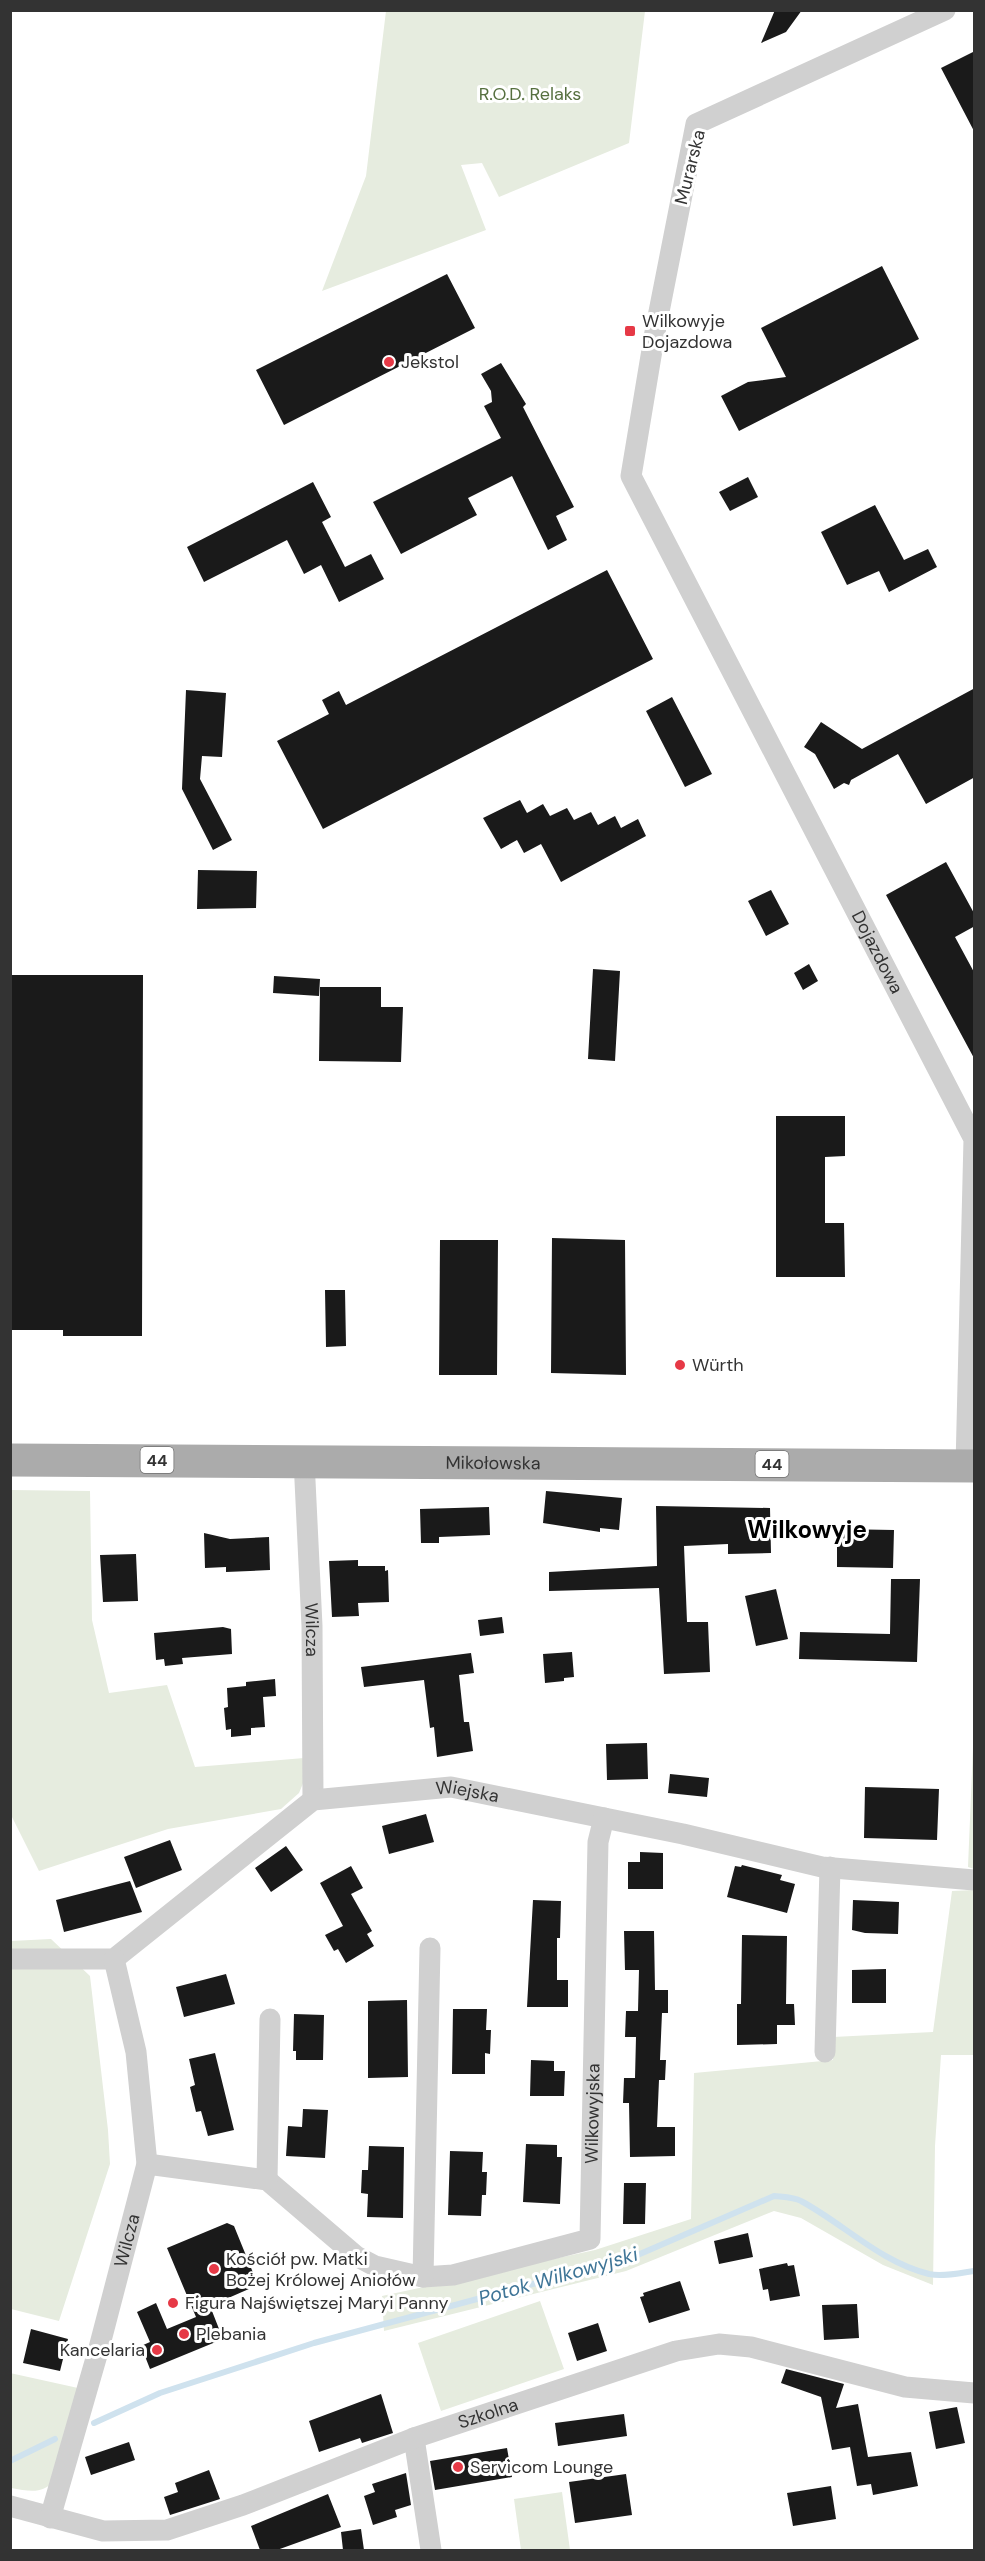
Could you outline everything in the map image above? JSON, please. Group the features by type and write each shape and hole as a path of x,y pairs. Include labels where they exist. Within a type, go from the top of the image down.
{"main road":[{"name":"Mikołowska","path":"10,1460 304,1460 970,1466"}],"street":[{"name":"Murarska","path":"631,476 655,332 696,124 945,10"},
{"name":"Dojazdowa","path":"631,476 974,1139 970,1466"},
{"name":"Wilcza","path":"304,1460 312,1626 313,1800"},
{"name":"Wiejska","path":"313,1800 451,1786 830,1867 975,1880"},
{"path":"10,1959 114,1959 313,1800"},
{"name":"Wilkowyjska","path":"267,2180 356,2256 375,2266 423,2277 453,2275 590,2239 598,1842 604,1818"},
{"path":"825,2052 830,1867"},
{"path":"423,2277 430,1947"},
{"name":"Wilcza","path":"50,2518 99,2348 147,2164 136,2052 114,1959"},
{"path":"147,2164 267,2180 270,2019"},
{"name":"Szkolna","path":"10,2506 103,2531 167,2530 243,2505 414,2438 676,2351 719,2344 751,2347 905,2387 975,2393"},
{"path":"414,2438 430,2550"}],"green space":[{"name":"R.O.D. Relaks","path":"386,11 645,11 629,143 499,197 482,163 461,165 486,230 322,291 366,176"},
{"path":"11,1490 90,1491 92,1620 109,1693 167,1685 195,1767 304,1758 304,1781 299,1793 281,1809 168,1829 39,1871 11,1815"},
{"path":"974,1723 974,1869 968,1867"},
{"path":"974,1890 974,2055 941,2055 935,2146 933,2285 883,2265 801,2218 774,2211 626,2271 384,2331 382,2296 595,2250 691,2219 694,2073 833,2060 833,2037 933,2032 952,1891"},
{"path":"51,1939 90,1976 110,2164 59,2321 11,2309 11,1941"},
{"path":"540,2301 564,2369 441,2411 418,2343"},
{"path":"10,2373 78,2388 55,2480 40,2490 11,2488"},
{"path":"562,2492 570,2550 521,2550 514,2499"}],"building":[{"path":"775,10 802,10 786,32 761,43"},
{"path":"975,51 975,133 941,68"},
{"path":"882,266 919,339 739,431 721,396 748,382 786,377 761,328"},
{"path":"447,274 475,328 284,425 256,370"},
{"path":"501,363 526,404 523,407 574,507 556,516 567,540 548,550 512,476 468,498 477,515 401,554 373,502 501,438 484,406 492,402 491,391 481,374"},
{"path":"748,477 758,497 730,511 719,492"},
{"path":"313,482 331,517 322,522 345,567 371,554 384,579 339,602 321,565 304,574 287,540 204,582 187,547"},
{"path":"875,505 904,560 928,549 937,567 889,592 879,571 847,585 821,532"},
{"path":"607,570 653,659 323,829 277,741 329,714 322,700 339,691 346,705"},
{"path":"975,688 975,777 926,804 898,754 851,780 849,785 844,783 834,789 815,754 804,747 821,722 862,749"},
{"path":"186,690 226,693 222,757 202,756 200,779 232,840 213,850 182,789"},
{"path":"672,697 712,774 685,787 646,711"},
{"path":"520,800 527,813 543,804 550,816 567,808 574,820 591,812 598,825 615,816 621,828 638,819 646,836 561,882 541,844 524,853 517,840 501,849 483,818"},
{"path":"946,862 975,915 975,926 955,937 975,974 975,1060 886,895"},
{"path":"198,870 257,871 256,908 197,909"},
{"path":"771,890 789,924 766,936 748,901"},
{"path":"809,964 818,981 803,990 794,973"},
{"path":"593,969 620,971 615,1061 588,1059"},
{"path":"12,975 143,975 142,1336 63,1336 63,1330 12,1330"},
{"path":"274,976 320,979 319,996 273,993"},
{"path":"320,987 381,987 381,1007 403,1007 401,1062 319,1061"},
{"path":"776,1116 845,1116 845,1156 825,1157 825,1223 844,1223 845,1277 776,1277"},
{"path":"552,1238 625,1240 626,1375 551,1373"},
{"path":"440,1240 498,1240 497,1375 439,1375"},
{"path":"325,1290 345,1290 346,1346 326,1347"},
{"path":"546,1491 622,1498 619,1530 600,1528 600,1532 543,1523"},
{"path":"656,1506 770,1508 771,1553 728,1554 728,1544 684,1546 687,1622 708,1622 710,1672 664,1674 659,1588 549,1591 549,1572 657,1566"},
{"path":"489,1507 490,1535 439,1537 439,1543 421,1543 420,1509"},
{"path":"837,1529 894,1530 893,1568 837,1567"},
{"path":"204,1533 230,1539 269,1537 270,1570 226,1572 226,1567 205,1568"},
{"path":"136,1554 138,1601 103,1602 100,1555"},
{"path":"358,1560 358,1566 385,1566 385,1571 388,1570 389,1602 358,1603 359,1616 332,1617 329,1561"},
{"path":"891,1579 920,1579 917,1662 799,1659 800,1632 890,1634"},
{"path":"776,1589 788,1639 756,1646 745,1596"},
{"path":"502,1617 504,1633 480,1636 478,1620"},
{"path":"223,1627 231,1629 232,1654 182,1658 183,1664 165,1666 164,1659 156,1660 154,1633"},
{"path":"572,1652 574,1677 564,1678 564,1681 545,1683 543,1654"},
{"path":"471,1653 474,1673 459,1675 464,1722 469,1722 473,1751 437,1757 434,1727 430,1728 424,1680 364,1687 361,1667"},
{"path":"275,1679 276,1696 263,1697 265,1727 251,1728 251,1735 231,1737 231,1729 226,1730 224,1708 228,1707 227,1688 246,1686 246,1682"},
{"path":"647,1743 648,1779 607,1780 606,1744"},
{"path":"670,1774 709,1778 707,1797 668,1793"},
{"path":"865,1787 939,1789 937,1840 864,1838"},
{"path":"426,1814 434,1842 389,1854 382,1826"},
{"path":"170,1840 182,1870 136,1888 124,1857"},
{"path":"286,1846 303,1870 271,1892 255,1868"},
{"path":"640,1852 663,1853 663,1889 628,1889 628,1862 640,1862"},
{"path":"742,1865 782,1875 780,1880 795,1884 787,1913 727,1897 735,1866 741,1867"},
{"path":"351,1866 363,1888 351,1894 372,1931 367,1934 374,1946 346,1963 338,1949 334,1951 325,1935 343,1926 320,1883"},
{"path":"130,1881 142,1912 64,1932 56,1900"},
{"path":"533,1900 561,1901 560,1938 557,1938 557,1980 568,1980 568,2007 527,2007"},
{"path":"853,1900 899,1902 898,1934 865,1933 852,1930"},
{"path":"624,1931 654,1931 655,1990 668,1990 668,2013 662,2013 660,2060 666,2060 665,2080 659,2080 657,2127 675,2127 675,2156 630,2157 629,2103 623,2103 624,2078 635,2078 636,2037 625,2037 626,2011 638,2011 639,1970 625,1970"},
{"path":"742,1935 787,1936 786,2004 794,2004 795,2025 777,2025 777,2044 737,2045 737,2004 741,2004"},
{"path":"886,1969 886,2003 852,2003 852,1970"},
{"path":"226,1974 235,2004 184,2017 176,1987"},
{"path":"407,2000 408,2077 368,2078 368,2001"},
{"path":"453,2009 487,2009 486,2030 491,2030 490,2054 485,2053 485,2074 452,2074"},
{"path":"294,2014 324,2015 323,2060 296,2060 296,2051 293,2051"},
{"path":"215,2053 234,2130 208,2136 201,2111 196,2112 190,2087 195,2085 189,2059"},
{"path":"531,2060 554,2061 554,2071 565,2071 564,2096 530,2096"},
{"path":"303,2109 328,2110 325,2158 286,2156 288,2126 302,2127"},
{"path":"526,2144 557,2145 557,2157 562,2157 560,2204 523,2202"},
{"path":"369,2146 404,2147 403,2218 367,2217 368,2194 361,2193 362,2170 368,2170"},
{"path":"450,2151 483,2152 482,2172 487,2172 486,2195 482,2195 481,2216 448,2215"},
{"path":"624,2183 646,2183 645,2224 623,2224"},
{"name":"Kościół pw. Matki Bożej Królowej Aniołów","path":"227,2223 234,2226 258,2285 210,2306 223,2339 150,2369 141,2346 150,2342 137,2312 156,2303 167,2329 196,2317 167,2248"},
{"path":"748,2233 753,2257 719,2264 714,2241"},
{"path":"787,2263 788,2266 794,2265 800,2296 770,2301 768,2289 763,2290 759,2269"},
{"path":"680,2281 690,2310 649,2323 640,2297 644,2296 643,2293"},
{"path":"857,2304 859,2338 824,2340 822,2305"},
{"path":"598,2323 607,2351 577,2361 568,2333"},
{"path":"31,2329 68,2339 60,2371 23,2363"},
{"path":"786,2369 844,2384 836,2408 858,2404 868,2457 911,2452 918,2486 873,2495 871,2484 857,2486 850,2447 832,2450 821,2397 781,2383"},
{"path":"381,2394 393,2433 362,2443 360,2438 319,2452 309,2421"},
{"path":"957,2407 965,2443 936,2449 929,2412"},
{"path":"624,2414 627,2436 558,2446 555,2423"},
{"path":"129,2442 135,2460 91,2475 85,2457"},
{"path":"507,2448 512,2477 435,2490 430,2461"},
{"path":"209,2470 220,2499 170,2515 164,2497 178,2492 175,2483"},
{"path":"406,2473 411,2505 395,2510 397,2517 373,2525 364,2496 375,2492 372,2484"},
{"path":"626,2474 632,2515 575,2523 569,2482"},
{"path":"831,2486 836,2519 793,2526 787,2493"},
{"path":"328,2494 341,2527 277,2550 260,2550 251,2526"},
{"path":"361,2529 364,2550 343,2550 341,2532"}],"waterway":[{"name":"Potok Wilkowyjski","path":"94,2423 160,2393 314,2343 633,2257 774,2196 801,2201 878,2252 911,2268 940,2275 974,2271"},
{"name":"Potok Wilkowyjski","path":"10,2461 55,2439"}],"place":[{"name":"Wilkowyje Dojazdowa","path":"630,331"},
{"name":"Jekstol","path":"389,362"},
{"name":"Würth","path":"680,1365"},
{"name":"Kościół pw. Matki Bożej Królowej Aniołów","path":"214,2269"},
{"name":"Figura Najświętszej Maryi Panny","path":"173,2303"},
{"name":"Plebania","path":"184,2334"},
{"name":"Kancelaria","path":"157,2350"},
{"name":"Servicom Lounge","path":"458,2467"}],"district":[{"name":"Wilkowyje","path":"807,1530"}]}
